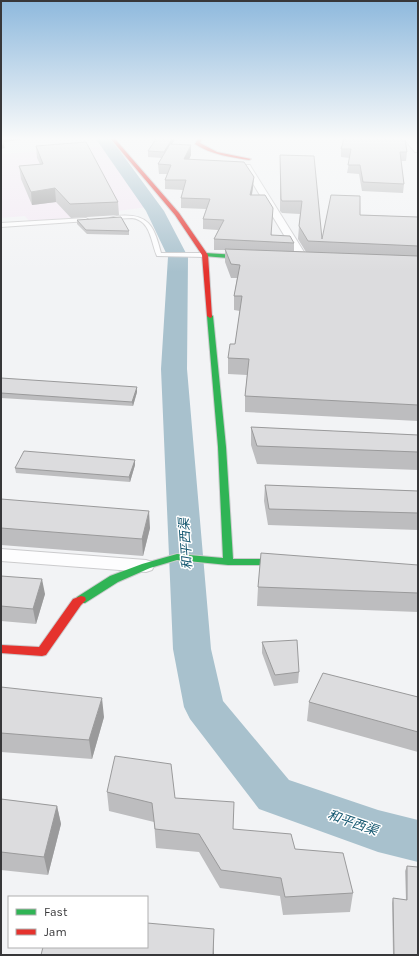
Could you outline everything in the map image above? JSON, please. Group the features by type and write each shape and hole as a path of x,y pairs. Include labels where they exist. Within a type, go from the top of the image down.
{"street":[{"path":"151,184 177,214 205,255 222,447 228,561"},
{"path":"260,184 304,260"},
{"path":"205,255 266,259"},
{"path":"1,555 146,566"},
{"path":"1,649 42,652 77,602 114,579 146,566 177,557 228,561 292,563"}],"lane":[{"path":"104,218 135,217 147,223 152,230 159,255 205,255"},
{"path":"1,225 96,219"}],"shaded area":[{"path":"1,184 130,184 147,207 31,223 25,216 1,218"}],"building":[{"path":"27,184 108,184 118,202 70,204 55,188 31,192"},
{"path":"185,184 253,184 250,195 265,195 273,208 271,235 290,236 294,243 214,239 224,220 203,219 210,199 181,198"},
{"path":"281,184 317,184 322,239 331,195 360,196 360,215 418,217 418,246 308,241 299,226 302,201 282,201"},
{"path":"121,217 129,231 86,230 77,220"},
{"path":"225,249 418,256 418,405 245,396 249,359 228,358 230,344 235,344 242,296 234,296 240,265 231,264"},
{"path":"1,378 137,387 132,402 1,393"},
{"path":"251,427 418,435 418,452 257,446"},
{"path":"24,451 135,460 129,477 15,468"},
{"path":"265,485 418,491 418,513 269,509"},
{"path":"1,499 149,511 142,539 1,528"},
{"path":"261,553 418,565 418,593 258,587"},
{"path":"1,576 42,579 33,609 1,606"},
{"path":"297,640 299,672 275,675 262,642"},
{"path":"323,673 418,697 418,732 309,702"},
{"path":"1,687 102,698 89,740 1,733"},
{"path":"115,756 171,764 175,798 234,802 233,829 291,834 295,849 343,853 353,893 285,897 281,878 221,870 199,834 155,829 152,803 107,792"},
{"path":"1,799 57,806 44,857 1,852"},
{"path":"407,866 418,867 418,955 394,955 393,898 407,900"},
{"path":"148,923 214,929 213,955 41,955 43,948 148,948"}],"waterway":[{"name":"和平西渠","path":"135,184 155,211 178,257 174,369 192,649 204,707 274,795 378,831 418,841"}],"traffic: fast":[{"path":"205,255 254,258"},
{"path":"210,316 222,447 228,562"},
{"path":"81,600 114,579 146,566 177,557 228,562 287,562"}],"traffic: jam":[{"path":"151,184 177,214 205,255 210,316"},
{"path":"1,649 42,652 77,602 81,600"}]}
